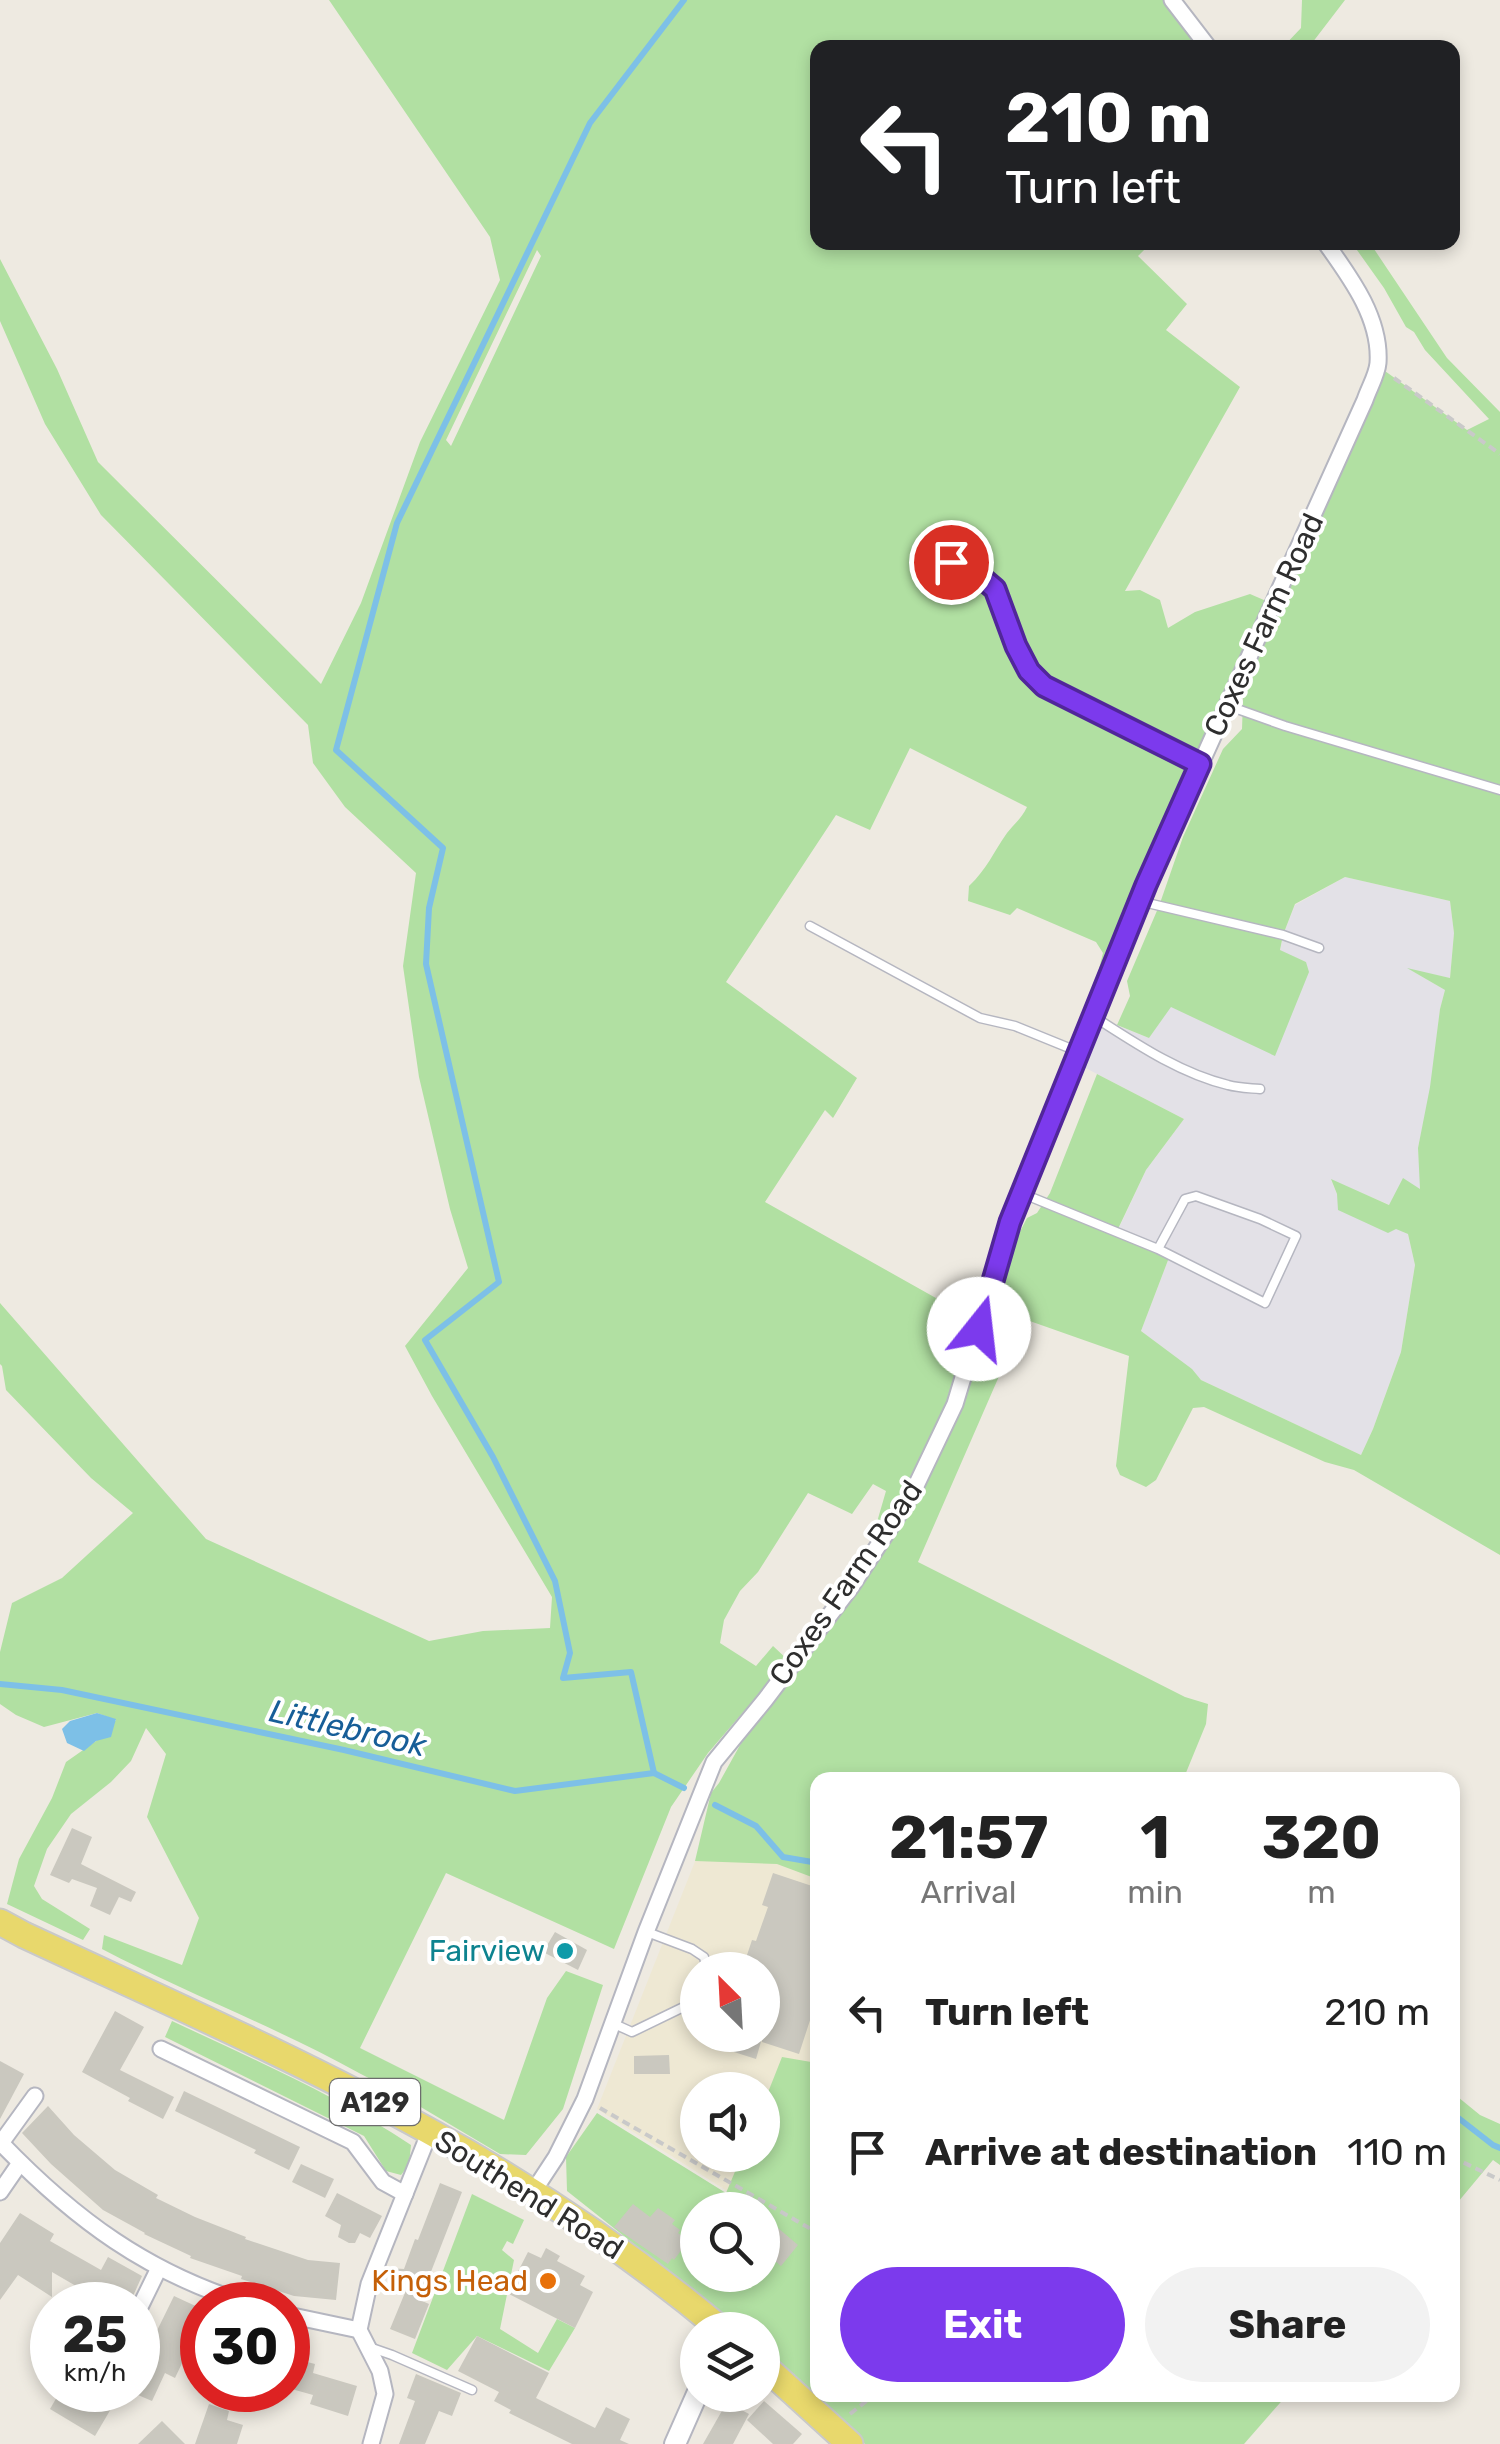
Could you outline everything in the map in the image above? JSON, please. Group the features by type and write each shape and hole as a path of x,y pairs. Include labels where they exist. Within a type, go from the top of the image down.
{"main road":[{"name":"Southend Road","path":"0,1922 330,2078 430,2131 532,2192 701,2312"},
{"path":"780,2380 842,2436"}],"street":[{"path":"1172,0 1203,40"},
{"path":"1331,250 1368,312 1377,337 1378,366"},
{"name":"Coxes Farm Road","path":"532,2192 556,2157 585,2100 714,1762 851,1587 912,1494 955,1404 1010,1222 1139,900 1378,366"},
{"path":"161,2049 354,2142 383,2182 405,2194"},
{"path":"35,2096 0,2143 76,2215 159,2268 192,2282"},
{"path":"370,2444 385,2394 380,2371 360,2330 369,2284 430,2131"},
{"path":"0,2192 20,2163"},
{"path":"152,2282 159,2268"},
{"path":"310,2320 360,2330"},
{"path":"675,2444 689,2412"}],"lane":[{"path":"951,562 995,589 1016,646 1029,671 1044,686 1200,764"},
{"path":"1226,706 1500,790"},
{"path":"1139,900 1283,935 1319,948"},
{"path":"810,926 980,1018 1015,1026 1078,1052"},
{"path":"1093,1016 1170,1062 1228,1086 1260,1089"},
{"path":"1021,1194 1158,1249 1266,1303 1296,1236 1196,1196 1185,1199 1158,1249"},
{"path":"646,1932 696,1952"},
{"path":"612,2023 632,2032 680,2009"},
{"path":"369,2347 472,2390"}],"path":[{"path":"1378,366 1500,454"},
{"path":"585,2100 810,2227"},
{"path":"1460,2161 1500,2180"},
{"path":"842,2436 869,2402"}],"shaded area":[{"path":"1345,877 1450,901 1454,933 1450,978 1411,970 1445,990 1418,1148 1421,1190 1390,1205 1331,1180 1337,1194 1408,1234 1415,1265 1401,1352 1361,1455 1201,1380 1141,1331 1170,1255 1117,1232 1146,1170 1184,1119 1074,1062 1093,1016 1149,1038 1171,1006 1306,962 1280,951 1295,905"},
{"path":"711,1821 810,1863 810,2239 780,2219 780,2192 728,2192 697,2172 780,2172 780,2072 680,2072 680,2161 597,2109"}],"green space":[{"path":"329,0 1172,0 1203,40 810,40 810,250 1144,250 1138,256 1187,304 1166,330 1240,387 1125,591 1140,590 1160,600 1168,628 1195,612 1250,594 1273,604 1378,366 1467,430 1489,419 1406,327 1357,250 1375,250 1447,358 1500,412 1500,1555 1354,1470 1325,1462 1204,1407 1193,1408 1156,1480 1146,1487 1120,1475 1116,1466 1129,1356 1024,1319 918,1562 1185,1697 1208,1704 1206,1724 1186,1772 810,1772 810,1876 777,1864 695,1861 711,1793 765,1700 888,1529 877,1522 886,1491 873,1484 852,1514 808,1493 758,1572 740,1591 724,1620 720,1643 756,1666 773,1646 788,1660 708,1753 671,1807 614,1949 446,1873 360,2048 504,2120 547,1998 566,1971 603,1985 563,2109 526,2155 500,2154 398,2092 102,1949 104,1935 182,1965 199,1918 147,1817 166,1754 146,1728 131,1761 71,1814 47,1849 34,1886 42,1899 90,1929 83,1940 7,1904 19,1859 52,1798 66,1762 96,1741 116,1720 97,1713 44,1727 0,1704 0,1652 12,1603 62,1578 133,1513 91,1478 6,1390 0,1364 0,1303 206,1539 429,1641 483,1631 550,1628 552,1597 405,1346 468,1268 419,1077 403,966 416,873 345,807 313,763 308,725 101,515 45,424 0,321 0,259 57,369 98,462 321,684 361,603 420,442 500,280 490,237","holes":["537,250 541,256 451,446 446,440","1244,671 1242,729 1223,749 1183,837 1127,981 1130,996 1117,1025 1149,1038 1171,1007 1275,1056 1309,972 1306,962 1280,950 1295,904 1345,877 1450,901 1454,933 1450,978 1407,968 1445,990 1418,1148 1420,1189 1403,1178 1389,1205 1331,1179 1338,1210 1388,1233 1396,1229 1408,1234 1415,1265 1401,1352 1361,1455 1201,1380 1141,1331 1170,1255 1117,1231 1146,1170 1184,1119 1097,1074 1050,1193 1037,1213 1027,1218 991,1288 950,1288 943,1302 765,1202 825,1110 833,1118 857,1078 726,982 836,815 870,830 910,748 1027,807 969,886 968,901 1010,915 1017,908 1096,942 1103,953 1099,984"]},
{"path":"1302,0 1345,0 1314,40 1290,40 1301,28"},
{"path":"172,2021 294,2078 383,2127 411,2145 409,2165 401,2175 386,2171 364,2136 165,2037"},
{"path":"782,2057 810,2062 810,2400 807,2386 780,2364 780,2312 716,2312 692,2292 780,2292 780,2192 726,2192 735,2172 780,2172 780,2072 776,2072"},
{"path":"1460,2099 1480,2115 1500,2124 1500,2165 1493,2160 1460,2200"},
{"path":"597,2113 680,2164 680,2172 692,2172 724,2192 680,2192 680,2282 567,2191 566,2157"},
{"path":"472,2194 524,2220 513,2244 507,2241 502,2250 514,2260 500,2329 538,2353 557,2319 575,2328 549,2371 477,2336 447,2370 412,2353"},
{"path":"823,2402 1281,2402 1244,2444 865,2444"}],"water":[{"path":"97,1713 116,1719 111,1737 96,1741 84,1751 67,1743 62,1729 70,1721"}],"building":[{"path":"72,1828 92,1837 81,1864 136,1892 131,1902 119,1897 110,1915 90,1906 97,1888 50,1875"},
{"path":"773,1873 810,1885 810,2020 799,2054 780,2048 780,1952 748,1952 768,1907 762,1905"},
{"name":"Fairview","path":"555,1932 587,1950 578,1970 543,1952"},
{"path":"115,2011 144,2027 120,2070 174,2097 163,2119 82,2072"},
{"path":"734,2052 758,2052 756,2059"},
{"path":"669,2055 670,2074 634,2074 634,2056"},
{"path":"0,2061 24,2074 0,2119"},
{"path":"184,2091 300,2147 289,2170 175,2111"},
{"path":"48,2106 74,2135 115,2170 158,2195 156,2198 245,2239 308,2260 340,2263 336,2300 310,2298 310,2282 241,2279 242,2276 190,2258 144,2234 103,2210 22,2133"},
{"path":"301,2164 334,2179 325,2198 292,2182"},
{"path":"440,2183 462,2192 420,2300 429,2304 415,2339 390,2329 409,2283 385,2275 388,2268 404,2269"},
{"path":"337,2193 382,2216 370,2238 360,2233 355,2243 349,2243 338,2237 341,2225 325,2216"},
{"path":"633,2204 650,2217 658,2208 675,2220 672,2224 680,2230 680,2252 668,2264 614,2227"},
{"path":"20,2213 54,2234 50,2241 101,2270 108,2257 142,2276 139,2282 69,2282 52,2272 52,2282 30,2283 18,2275 0,2300 0,2243"},
{"path":"780,2230 798,2245 780,2265"},
{"name":"Kings Head","path":"546,2248 560,2256 557,2261 585,2276 580,2285 593,2292 575,2328 507,2293 528,2252 541,2258"},
{"path":"174,2296 180,2299 180,2367 175,2378 165,2373 160,2384 160,2325"},
{"path":"477,2336 549,2373 536,2398 595,2428 606,2407 630,2419 620,2440 629,2444 572,2444 509,2413 511,2410 494,2401 499,2392 458,2371"},
{"path":"310,2363 315,2364 313,2373 357,2386 348,2416 310,2404"},
{"path":"416,2374 461,2393 452,2416 439,2411 425,2444 399,2444 415,2401 407,2398"},
{"path":"55,2412 109,2412 95,2436"},
{"path":"206,2412 229,2412 227,2420 243,2425 237,2444 195,2444"},
{"path":"721,2412 749,2414 733,2444 703,2444"},
{"path":"754,2412 777,2412 802,2434 793,2444 773,2444 747,2420"},
{"path":"162,2421 185,2444 138,2444"}],"waterway":[{"path":"654,1773 631,1672 563,1678 570,1653 555,1581 493,1457 425,1340 499,1282 426,964 429,908 443,848 336,750 397,523 590,123 684,0"},
{"name":"Littlebrook","path":"0,1684 62,1690 515,1791 654,1773 684,1788"},
{"name":"Littlebrook","path":"715,1805 756,1826 783,1857 810,1862"},
{"name":"Littlebrook","path":"1460,2119 1500,2148"}],"place":[{"name":"Fairview","path":"565,1951"},
{"name":"Kings Head","path":"548,2281"}],"route":[{"path":"951,562 995,589 1016,646 1029,671 1044,686 1200,764 1146,885 1010,1222 979,1329"}]}
